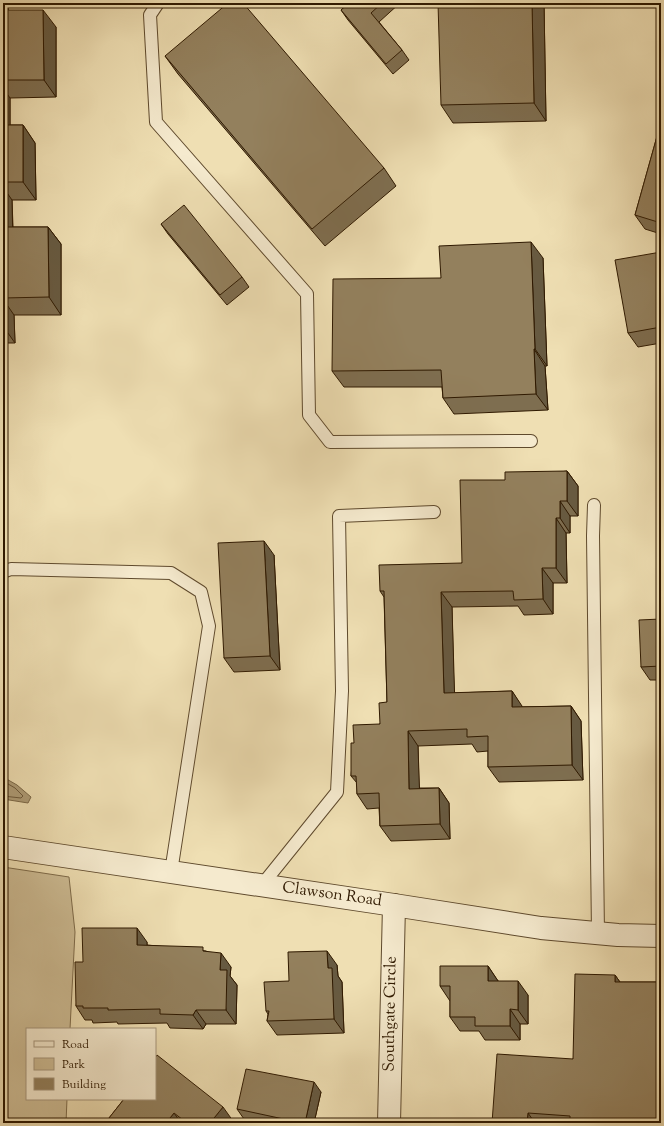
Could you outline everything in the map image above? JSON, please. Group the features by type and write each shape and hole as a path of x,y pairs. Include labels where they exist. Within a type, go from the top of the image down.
{"street":[{"name":"Clawson Road","path":"3,847 394,904 541,928 661,936"},
{"name":"Southgate Circle","path":"389,1123 394,904"}],"lane":[{"path":"158,3 150,14 156,122 307,294 309,415 330,442 531,441"},
{"path":"594,505 593,536 598,933"},
{"path":"262,885 337,792 342,691 339,516 434,512"},
{"path":"3,572 11,569 171,573 201,592 209,626 171,872"}],"green space":[{"path":"3,867 69,877 75,932 70,1028 26,1028 26,1100 67,1100 66,1123 3,1123"}],"water":[{"path":"3,777 17,785 31,797 28,803 3,799"}],"building":[{"path":"228,3 243,3 384,168 312,229 165,56"},
{"path":"349,3 382,3 371,13 402,50 386,64 341,10"},
{"path":"438,3 532,3 534,103 441,105"},
{"path":"3,10 43,10 44,80 3,80"},
{"path":"661,122 661,223 635,215"},
{"path":"3,125 23,125 23,182 3,182"},
{"path":"184,205 242,277 220,295 161,224"},
{"path":"3,227 48,227 49,297 3,298"},
{"path":"531,242 536,394 443,398 441,370 332,371 333,279 441,278 439,246"},
{"path":"661,252 661,327 628,333 615,260"},
{"path":"567,471 567,501 560,501 560,518 556,518 556,568 542,568 543,599 514,600 513,591 441,592 444,693 512,691 512,707 571,706 572,765 488,767 488,736 467,737 467,729 408,731 409,789 439,788 440,824 380,826 379,793 357,794 356,776 351,776 351,743 354,743 353,725 380,724 379,703 387,702 384,591 380,591 379,565 462,563 460,480 505,480 505,472"},
{"path":"264,541 270,656 224,658 218,543"},
{"path":"661,619 661,666 641,667 639,620"},
{"path":"82,928 137,928 137,945 203,947 203,951 221,953 220,970 227,970 226,1010 196,1010 193,1015 160,1014 160,1009 108,1010 108,1008 83,1008 83,1006 76,1006 75,962 83,962"},
{"path":"327,951 328,968 332,968 334,1019 267,1021 269,1011 266,1011 264,982 289,981 288,952"},
{"path":"440,966 488,966 488,981 518,981 518,1010 510,1009 510,1026 475,1026 475,1017 450,1017 450,986 440,986"},
{"path":"575,974 615,975 615,982 661,982 659,1055 661,1055 661,1120 659,1120 659,1123 570,1123 570,1116 528,1113 527,1123 492,1123 497,1054 573,1059"},
{"path":"157,1055 223,1107 210,1123 187,1123 174,1113 166,1123 115,1123 109,1118 123,1100 156,1100"},
{"path":"246,1069 314,1082 305,1123 237,1109"}]}
